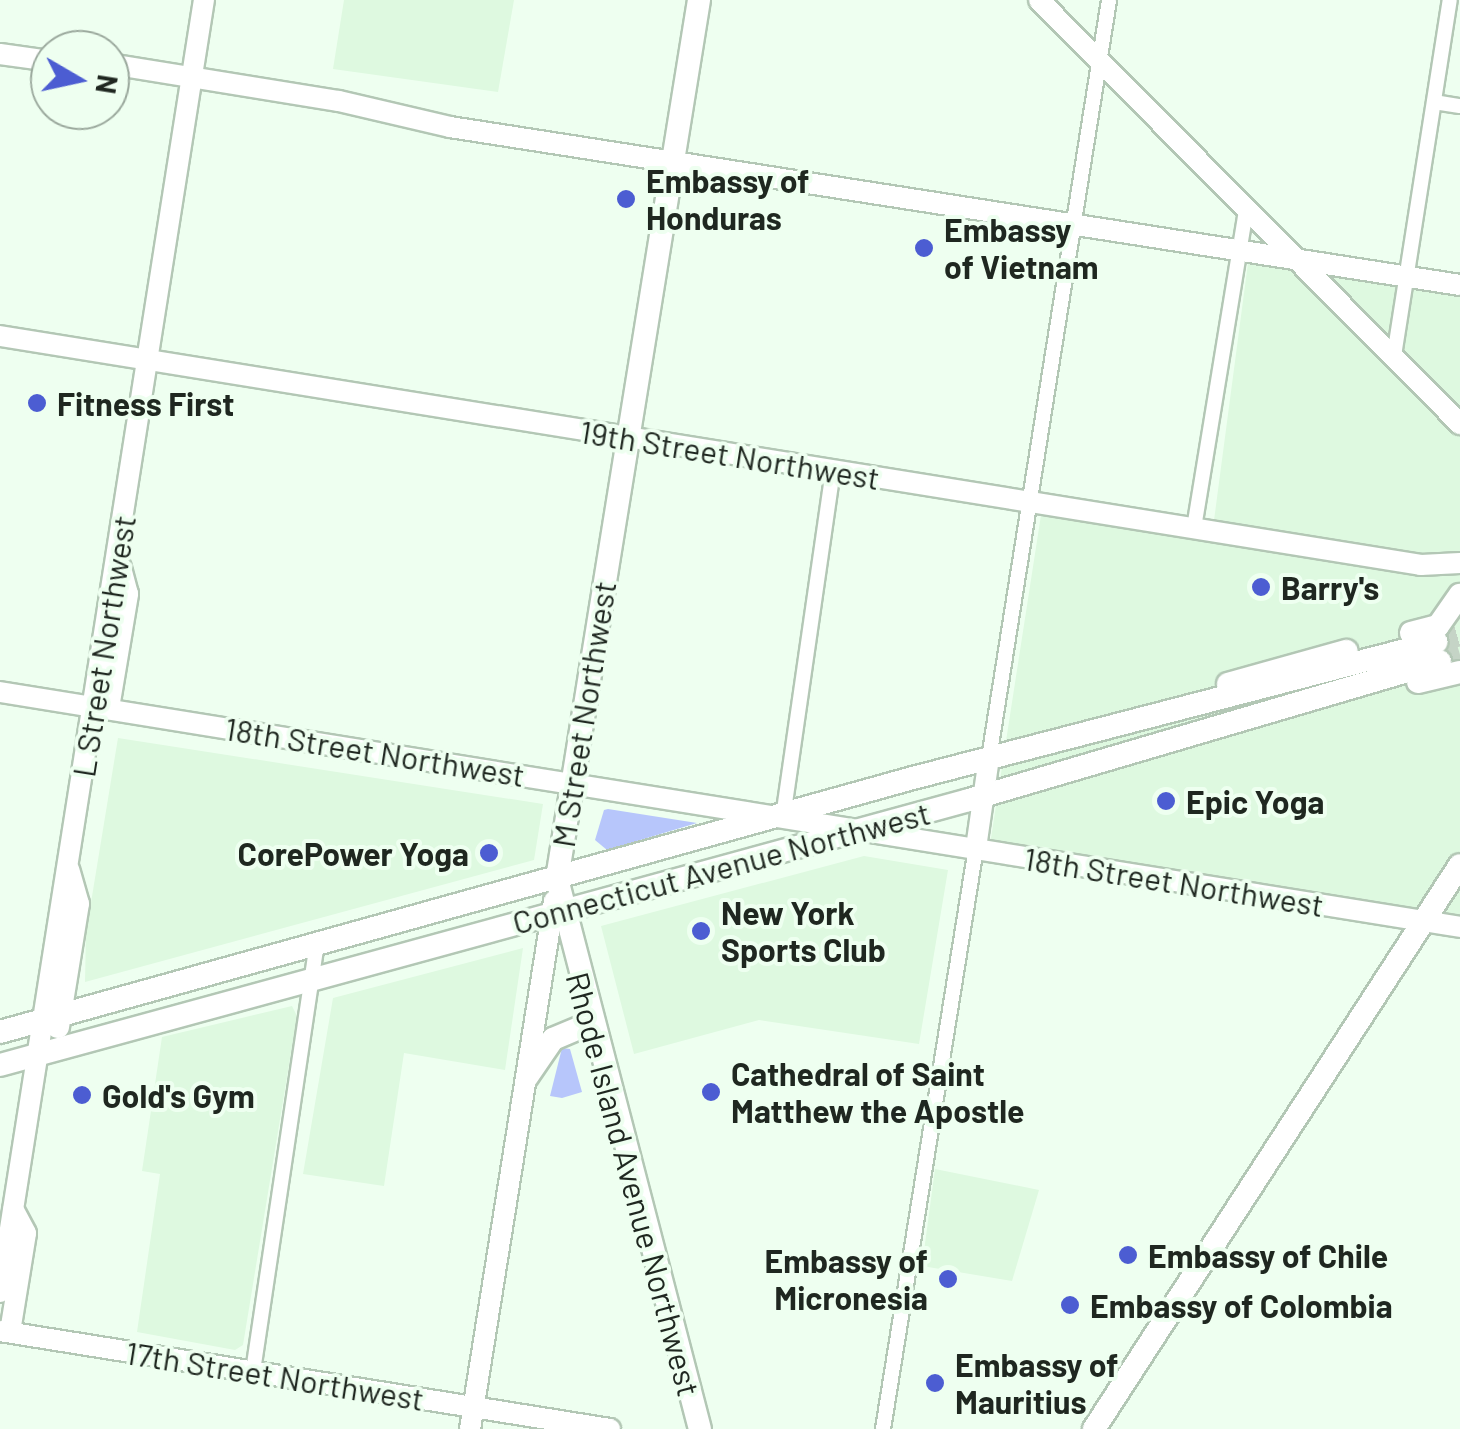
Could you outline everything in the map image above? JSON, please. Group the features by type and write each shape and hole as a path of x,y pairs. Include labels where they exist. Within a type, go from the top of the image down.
{"main road":[{"name":"L Street Northwest","path":"68,870 102,707 118,556 204,0"},
{"name":"M Street Northwest","path":"557,879 699,0"},
{"path":"1039,0 1460,424"},
{"path":"0,54 30,58"},
{"path":"130,67 673,162 1460,285"},
{"name":"19th Street Northwest","path":"0,336 1421,565 1460,563"},
{"path":"1145,715 1201,691 1438,626 1460,595"},
{"name":"Connecticut Avenue Northwest","path":"0,1032 1145,715 1445,658"},
{"name":"Connecticut Avenue Northwest","path":"0,1065 984,796 1445,658"},
{"name":"18th Street Northwest","path":"0,692 1460,927"},
{"path":"976,848 989,758"},
{"path":"1094,1429 1460,865"},
{"path":"0,1292 52,1017 78,904 68,870"},
{"name":"Rhode Island Avenue Northwest","path":"557,879 558,911 700,1429"},
{"path":"470,1429 482,1415 527,1077 558,911"},
{"path":"527,1077 554,1039 591,1024"},
{"path":"5,1331 26,1233 14,1209"},
{"name":"17th Street Northwest","path":"5,1331 253,1371 482,1415 610,1429"}],"street":[{"path":"989,758 1109,0"},
{"path":"1394,356 1450,0"},
{"path":"1434,102 1460,106"},
{"path":"1194,528 1246,209"},
{"path":"783,816 833,470"},
{"path":"883,1429 976,848"},
{"path":"253,1371 317,945"}],"shaded area":[{"path":"344,0 514,0 498,92 333,69"},
{"path":"1248,263 1460,297 1460,927 989,851 1041,515 1211,543"},
{"path":"118,738 543,804 534,860 85,982 86,933"},
{"path":"604,810 697,823 607,850 595,840"},
{"path":"864,856 948,870 919,1044 759,1020 634,1054 601,926"},
{"path":"523,948 505,1070 404,1053 384,1186 303,1174 333,998"},
{"path":"292,1006 297,1016 243,1345 235,1350 137,1332 160,1174 142,1171 162,1037"},
{"path":"562,1048 570,1049 582,1092 562,1098 550,1096"},
{"path":"935,1169 1039,1190 1012,1281 922,1266"}],"tunnel":[{"path":"1436,642 1460,635"},
{"path":"1440,661 1460,655"}],"place":[{"name":"Embassy of Honduras","path":"626,199"},
{"name":"Embassy of Vietnam","path":"924,248"},
{"name":"Fitness First","path":"37,403"},
{"name":"Barry's","path":"1261,587"},
{"name":"Epic Yoga","path":"1166,801"},
{"name":"CorePower Yoga","path":"489,853"},
{"name":"New York Sports Club","path":"701,931"},
{"name":"Cathedral of Saint Matthew the Apostle","path":"711,1092"},
{"name":"Gold's Gym","path":"82,1095"},
{"name":"Embassy of Chile","path":"1128,1255"},
{"name":"Embassy of Micronesia","path":"948,1279"},
{"name":"Embassy of Colombia","path":"1070,1305"},
{"name":"Embassy of Mauritius","path":"935,1383"}]}
